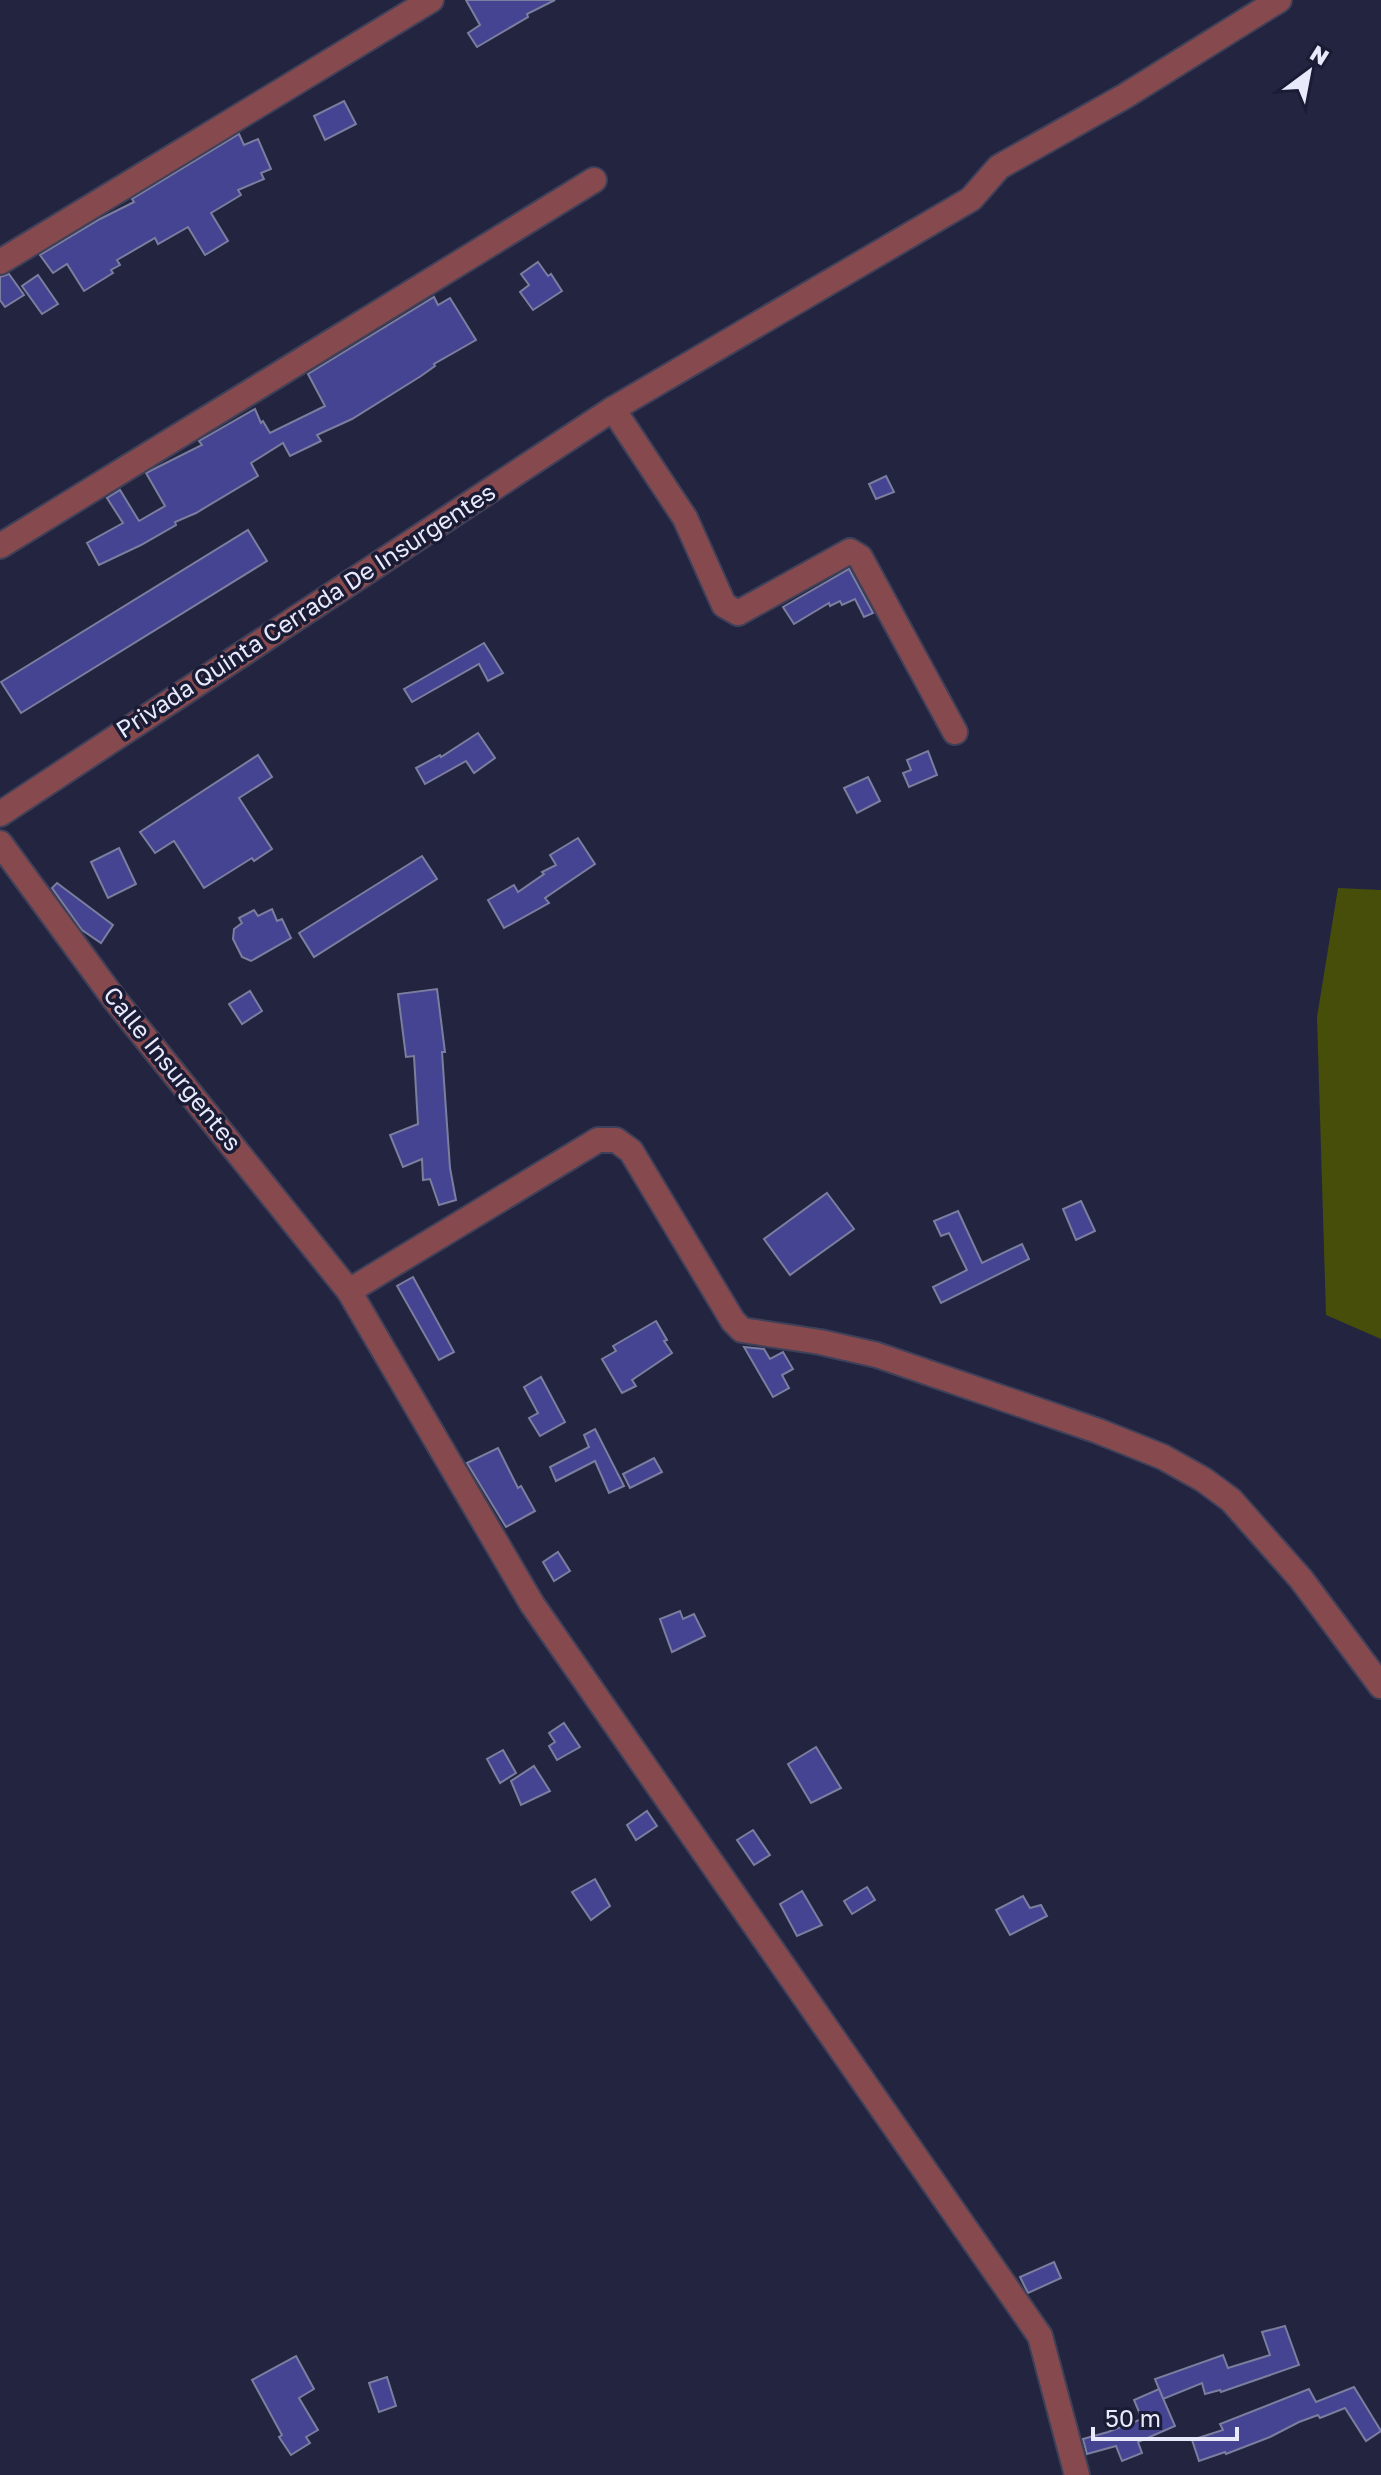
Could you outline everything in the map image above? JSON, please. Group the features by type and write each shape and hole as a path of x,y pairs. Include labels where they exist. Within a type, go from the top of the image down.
{"street":[{"path":"0,262 431,0"},
{"name":"Privada Quinta Cerrada De Insurgentes","path":"0,814 613,409 971,199 999,167 1125,96 1279,0"},
{"path":"0,546 594,180"},
{"path":"613,409 685,518 724,605 738,613 850,551 860,557 955,732"},
{"name":"Calle Insurgentes","path":"0,843 115,1000 349,1291 532,1604 1040,2336 1077,2475"},
{"path":"349,1291 598,1140 616,1140 631,1151 733,1321 742,1330 820,1342 877,1355 1098,1431 1177,1465 1231,1500 1301,1579 1381,1686"}],"green space":[{"path":"1338,888 1381,890 1381,1339 1326,1315 1317,1017"}],"building":[{"path":"466,0 555,0 527,14 528,17 477,47 468,33 480,25"},
{"path":"344,101 356,124 325,140 314,116"},
{"path":"239,134 244,145 258,139 271,169 261,173 264,179 238,190 241,195 211,213 228,241 205,255 188,227 158,244 155,238 117,260 120,265 111,270 113,273 84,291 67,264 53,273 40,255 134,202 132,199"},
{"path":"538,262 562,291 533,310 520,292 529,285 521,274"},
{"path":"9,274 24,295 5,307 0,300 0,277"},
{"path":"38,275 58,304 42,314 22,286"},
{"path":"434,297 438,305 450,298 476,340 352,419 317,435 321,441 290,456 283,443 251,463 258,476 175,522 176,525 141,545 99,565 87,543 123,523 107,498 120,490 139,521 165,506 146,473 202,445 199,441 255,409 270,433 325,406 308,374"},
{"path":"886,476 894,492 876,499 869,484"},
{"path":"248,530 267,561 21,713 1,682"},
{"path":"849,569 873,613 864,617 855,599 842,605 840,601 830,606 829,603 794,624 783,607"},
{"path":"484,643 503,673 488,681 479,664 412,702 404,689"},
{"path":"478,733 495,758 474,773 466,761 425,784 416,768 441,757"},
{"path":"928,751 937,775 909,787 903,773 911,770 907,760"},
{"path":"258,755 272,777 239,798 272,849 204,888 174,841 155,853 140,832"},
{"path":"868,777 880,801 857,813 844,788"},
{"path":"578,838 595,864 545,898 549,903 504,928 488,900 514,885 518,892 544,874 542,872 556,865 550,855"},
{"path":"119,848 136,884 108,898 91,862"},
{"path":"422,856 437,879 314,957 299,933"},
{"path":"57,883 113,925 101,943 82,930 52,888"},
{"path":"272,909 277,921 282,919 291,938 251,961 242,957 233,939 234,929 242,923 239,918 254,910 258,916"},
{"path":"437,989 445,1052 442,1052 450,1168 456,1200 439,1205 430,1179 423,1180 422,1159 403,1167 390,1135 418,1124 414,1056 406,1057 398,994"},
{"path":"250,991 262,1011 242,1024 229,1004"},
{"path":"827,1193 854,1229 790,1275 764,1239"},
{"path":"1081,1201 1095,1231 1076,1240 1063,1209"},
{"path":"958,1211 982,1263 1022,1244 1029,1259 941,1303 933,1287 967,1270 949,1233 941,1236 934,1221"},
{"path":"413,1277 454,1352 439,1360 397,1286"},
{"path":"656,1321 672,1353 632,1380 636,1386 622,1393 602,1359 616,1351 613,1346"},
{"path":"744,1347 764,1349 770,1359 783,1352 793,1369 782,1375 789,1388 773,1397"},
{"path":"541,1377 565,1422 540,1436 529,1418 538,1413 524,1387"},
{"path":"595,1429 624,1486 609,1493 595,1461 556,1481 550,1467 589,1447 584,1435"},
{"path":"498,1448 518,1488 521,1486 535,1511 506,1527 467,1463"},
{"path":"654,1458 662,1472 630,1488 623,1474"},
{"path":"558,1552 570,1571 554,1581 543,1562"},
{"path":"680,1611 683,1619 694,1614 705,1636 672,1652 660,1619"},
{"path":"564,1723 580,1747 557,1760 549,1746 555,1742 549,1733"},
{"path":"816,1747 841,1788 811,1803 788,1764"},
{"path":"503,1750 516,1773 500,1783 487,1759"},
{"path":"534,1766 550,1791 521,1805 511,1781"},
{"path":"647,1811 657,1826 636,1840 627,1825"},
{"path":"753,1830 770,1855 754,1865 737,1840"},
{"path":"595,1879 610,1906 591,1920 572,1892"},
{"path":"867,1887 875,1900 852,1914 844,1901"},
{"path":"802,1891 822,1925 797,1936 780,1904"},
{"path":"1023,1896 1030,1908 1041,1905 1047,1916 1010,1935 996,1910"},
{"path":"1054,2262 1061,2278 1028,2293 1020,2277"},
{"path":"1285,2326 1299,2365 1221,2392 1205,2394 1202,2383 1163,2399 1155,2379 1223,2355 1228,2368 1270,2355 1262,2332"},
{"path":"296,2356 314,2389 299,2398 318,2430 306,2437 310,2443 291,2455 252,2380"},
{"path":"387,2377 396,2406 379,2412 369,2383"},
{"path":"1354,2387 1381,2431 1366,2441 1345,2408 1299,2422 1226,2454 1199,2461 1192,2440 1223,2430 1220,2424 1309,2389 1316,2402"},
{"path":"1159,2389 1175,2426 1138,2442 1142,2453 1122,2461 1116,2446 1087,2454 1083,2439 1142,2419 1134,2400"}]}
